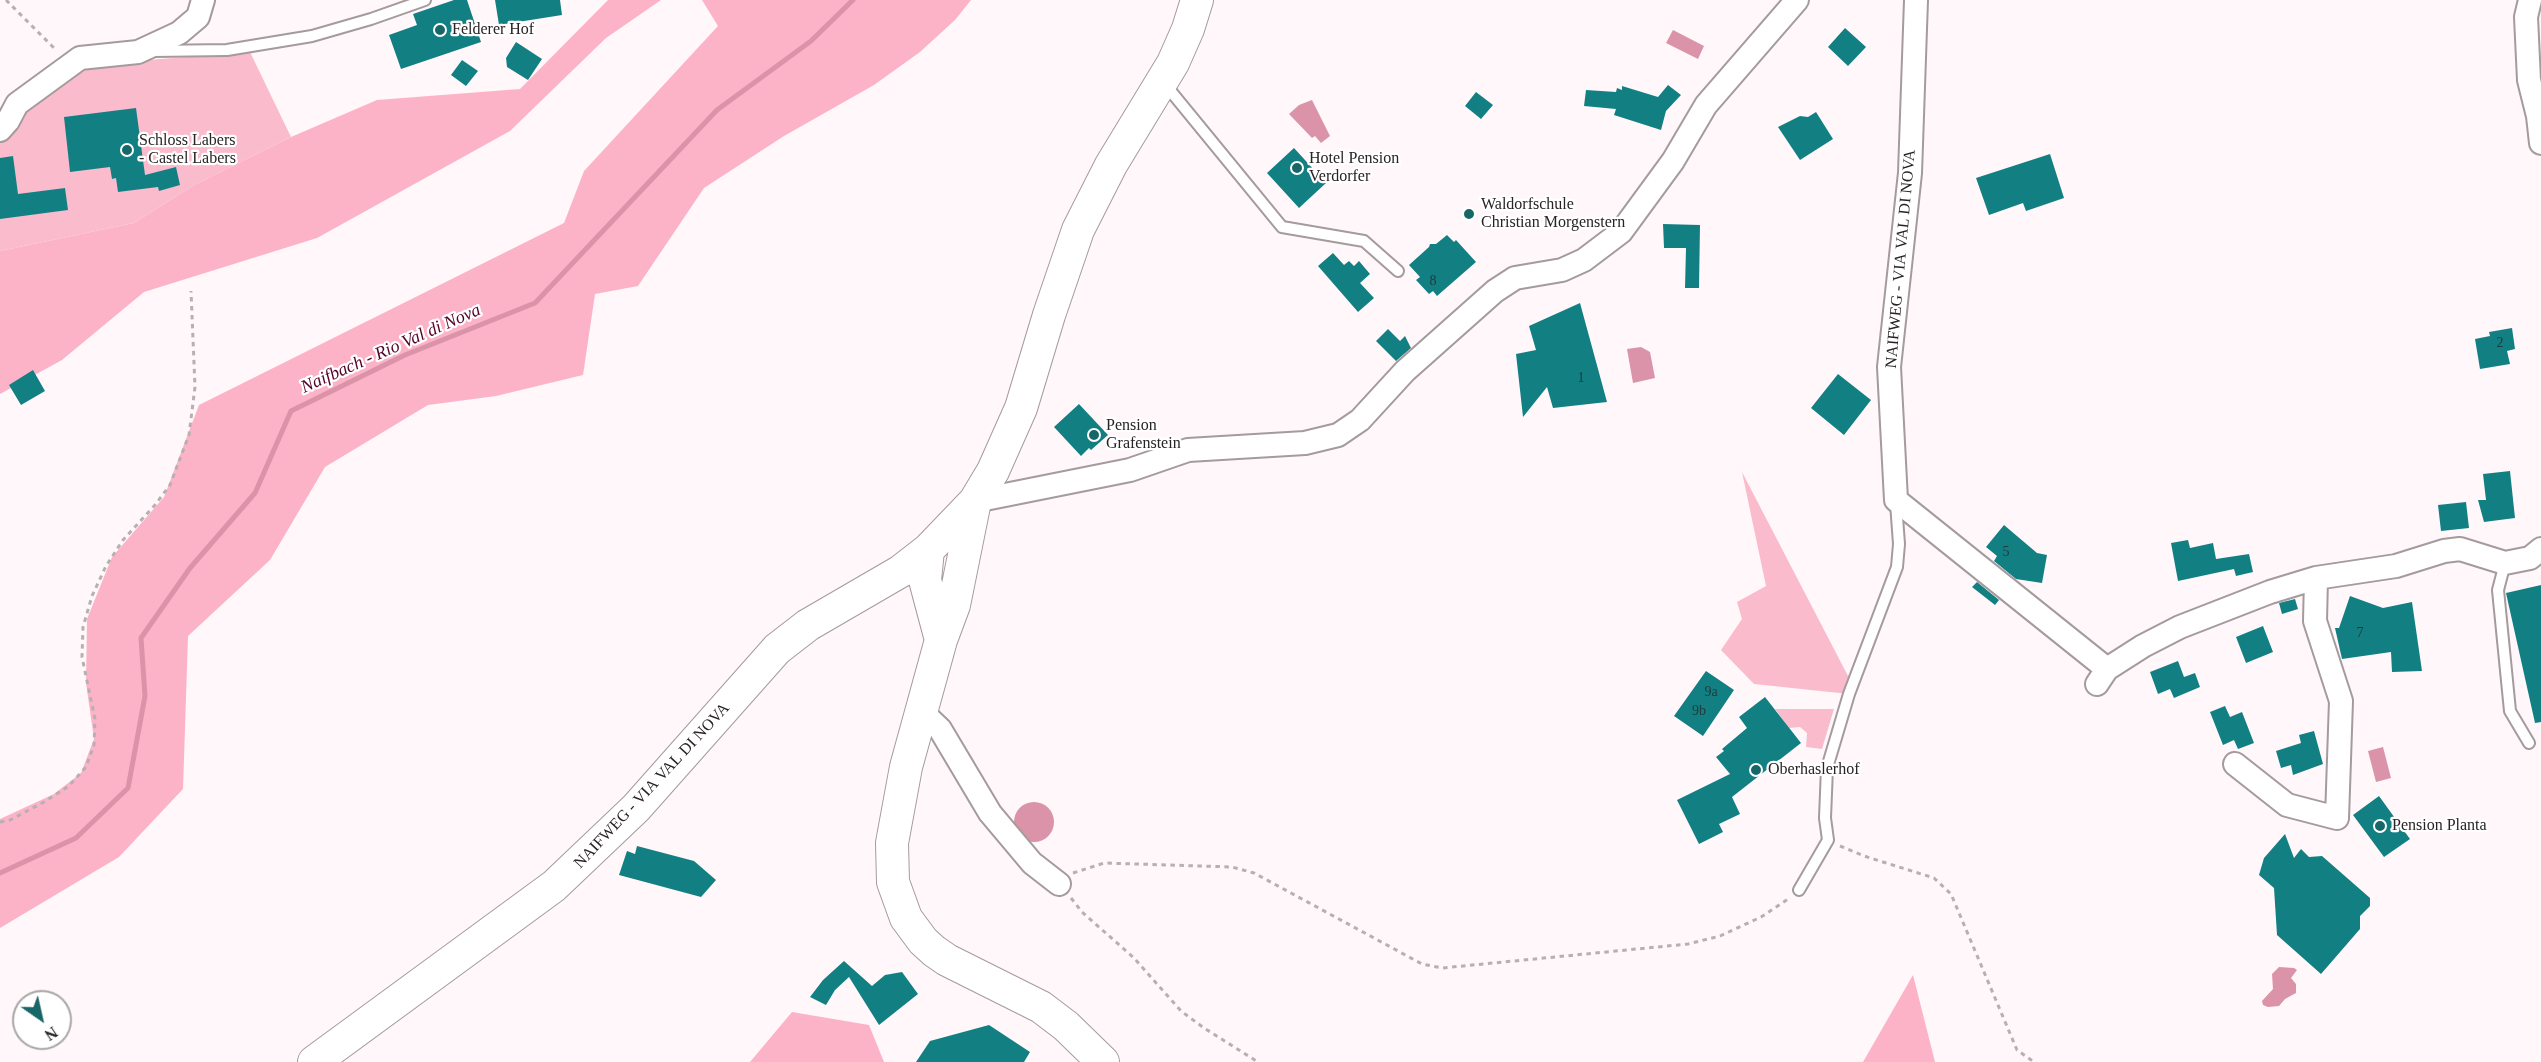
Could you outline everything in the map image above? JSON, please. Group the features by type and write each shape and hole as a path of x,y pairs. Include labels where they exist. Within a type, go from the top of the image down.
{"main road":[{"path":"1103,1062 1066,1026 1041,1007 947,960 923,941 906,918 893,882 892,843 906,767 939,629 954,605 975,501 993,471 1021,408 1078,230 1111,165 1162,81 1188,29 1197,0"},
{"name":"NAIFWEG - VIA VAL DI NOVA","path":"314,1062 512,920 554,886 600,845 660,782 777,649 808,625 901,571 928,550 975,501"},
{"path":"928,550 951,567 958,578"},
{"path":"928,550 925,580 939,629"},
{"path":"871,588 900,590 920,596 939,629"}],"street":[{"path":"0,130 8,122 17,104 80,58 138,52 178,33 198,17 203,0"},
{"path":"975,501 1130,470 1188,450 1305,444 1338,435 1360,420 1405,371 1495,291 1515,278 1562,270 1584,260 1621,232 1673,161 1706,105 1797,0"},
{"name":"NAIFWEG - VIA VAL DI NOVA","path":"1896,500 1889,367 1910,173 1916,0"},
{"path":"2530,0 2526,17 2529,80 2540,115 2541,143"},
{"path":"1896,500 2102,677 2143,646 2180,627 2270,592 2316,578 2396,566 2444,551 2460,549 2505,562 2530,558 2541,549"},
{"path":"2235,764 2287,805 2337,818 2341,701 2315,621 2316,578"},
{"path":"921,711 940,729 990,813 1032,863 1064,880"}],"lane":[{"path":"138,52 227,50 312,36 371,20 425,0"},
{"path":"1162,81 1282,227 1365,241 1398,271"},
{"path":"1799,890 1828,840 1825,818 1827,768 1849,694 1897,567 1899,544 1896,500"},
{"path":"2505,562 2498,590 2510,711 2529,743"}],"path":[{"path":"6,0 54,47 66,68"},
{"path":"0,822 10,820 69,786 86,767 94,745 95,719 82,657 84,627 92,596 106,566 123,540 156,505 170,485 189,435 195,387 191,291"},
{"path":"1828,840 1864,856 1934,878 1951,894 2017,1050 2034,1062"},
{"path":"1258,1062 1204,1028 1182,1011 1134,958 1082,912 1064,880 1080,869 1104,863 1232,867 1254,873 1422,964 1442,968 1688,944 1720,936 1761,917 1799,890"}],"shaded area":[{"path":"608,0 661,0 606,38 510,131 317,238 144,292 62,360 0,394 0,251 134,223 194,185 291,137 377,100 520,89"},
{"path":"702,0 971,0 955,20 920,52 874,85 784,136 704,188 638,286 595,294 583,375 496,396 428,405 325,467 270,560 188,636 183,789 119,857 0,928 0,819 54,794 81,773 94,739 86,683 87,619 112,557 164,497 199,405 564,223 584,171 718,26"},
{"path":"1673,30 1704,46 1698,59 1666,43"},
{"path":"250,52 291,137 194,185 134,223 0,251 0,116 83,65"},
{"path":"1312,100 1330,136 1321,143 1315,136 1312,138 1289,114 1299,105"},
{"path":"1641,347 1650,352 1655,378 1633,383 1627,349"},
{"path":"1742,472 1848,676 1857,672 1849,694 1754,684 1721,650 1742,619 1737,602 1766,586"},
{"path":"1775,709 1834,709 1822,749 1806,747 1807,733 1800,727 1789,728"},
{"path":"2383,747 2391,778 2376,782 2368,751"},
{"path":"1034,802 1042,803 1048,808 1053,814 1053,830 1048,836 1042,841 1034,842 1026,841 1020,836 1015,830 1014,822 1015,814 1020,808 1026,803"},
{"path":"2279,967 2297,970 2291,978 2296,984 2296,993 2285,999 2279,1006 2268,1007 2263,1005 2262,1001 2273,989 2272,974"},
{"path":"1913,975 1935,1062 1863,1062"},
{"path":"792,1012 869,1025 884,1062 750,1062"}],"building":[{"name":"Felderer Hof","path":"454,0 467,0 481,42 401,69 389,35 417,25 413,14"},
{"path":"495,0 560,0 562,15 499,25"},
{"path":"1845,28 1866,47 1848,66 1828,47"},
{"path":"516,42 542,59 528,80 507,67 506,58"},
{"path":"462,60 478,71 466,86 451,75"},
{"path":"1668,85 1681,95 1666,111 1661,130 1614,115 1616,109 1584,106 1586,90 1616,92 1617,88 1622,90 1622,86 1658,97"},
{"path":"1476,92 1493,105 1481,119 1465,106"},
{"name":"Schloss Labers - Castel Labers","path":"136,108 145,175 176,167 180,185 159,191 158,187 118,192 116,178 112,179 110,167 70,172 64,117"},
{"path":"1816,112 1833,139 1800,160 1778,127 1800,116 1808,117"},
{"path":"1294,148 1326,183 1299,208 1267,173"},
{"path":"2050,154 2064,198 2026,211 2023,203 1989,215 1976,178"},
{"path":"13,156 18,194 65,188 68,210 0,219 0,158"},
{"path":"1663,224 1700,225 1699,288 1685,288 1686,248 1664,248"},
{"path":"1447,235 1454,242 1456,240 1476,262 1437,296 1433,291 1429,294 1416,280 1420,277 1409,265 1430,244 1436,244"},
{"path":"1333,253 1344,265 1349,261 1354,266 1359,261 1370,274 1360,283 1374,298 1358,312 1318,266"},
{"path":"1580,303 1607,402 1553,408 1547,387 1523,417 1516,354 1536,350 1529,326"},
{"path":"2512,328 2515,349 2507,351 2510,364 2480,369 2475,339 2490,336 2489,332"},
{"path":"1388,329 1400,341 1405,336 1411,348 1396,361 1376,341"},
{"path":"33,370 45,391 21,405 9,385"},
{"path":"1838,374 1871,400 1844,435 1811,408"},
{"path":"1079,404 1108,435 1081,456 1054,427"},
{"path":"2510,471 2515,518 2484,522 2478,500 2486,500 2483,474"},
{"path":"2466,502 2469,528 2441,531 2438,505"},
{"path":"2004,525 2037,553 2047,555 2042,583 2016,579 1994,561 1997,556 1986,547"},
{"path":"2188,540 2190,548 2213,543 2216,559 2249,554 2253,572 2236,576 2234,569 2178,581 2171,543"},
{"path":"1977,582 1999,600 1995,605 1972,587"},
{"path":"2541,585 2541,722 2535,723 2506,593"},
{"path":"2350,596 2383,608 2412,602 2422,671 2392,672 2391,652 2342,659 2335,628 2339,628"},
{"path":"2295,599 2298,609 2282,614 2279,603"},
{"path":"2263,626 2273,652 2246,663 2236,637"},
{"path":"2178,661 2184,677 2195,673 2200,687 2174,698 2170,689 2158,694 2150,672"},
{"path":"1706,671 1734,690 1703,736 1674,716"},
{"path":"1765,697 1801,743 1732,797 1740,814 1719,824 1723,832 1699,844 1677,800 1730,774 1716,757 1747,728 1739,717"},
{"path":"2225,706 2230,717 2242,712 2254,743 2238,749 2234,740 2223,745 2210,712"},
{"path":"2314,731 2323,764 2293,775 2291,765 2281,768 2276,751 2301,743 2299,735"},
{"path":"2379,796 2410,839 2384,857 2353,815"},
{"path":"2285,834 2294,858 2301,849 2309,857 2322,856 2370,898 2370,906 2360,916 2360,929 2321,974 2277,935 2274,888 2259,875 2264,858"},
{"path":"637,846 694,861 716,880 701,897 619,875 627,851 635,854"},
{"path":"844,961 872,986 885,975 902,972 918,994 879,1025 849,977 835,990 826,1005 810,997 823,980"},
{"path":"989,1025 1030,1052 1024,1062 916,1062 930,1041"}],"waterway":[{"name":"Naifbach - Rio Val di Nova","path":"0,873 76,838 128,788 145,696 141,638 190,568 255,493 291,411 405,355 535,303 717,110 811,41 853,0"}],"place":[{"name":"Felderer Hof","path":"440,30"},
{"name":"Schloss Labers - Castel Labers","path":"127,150"},
{"name":"Hotel Pension Verdorfer","path":"1297,168"},
{"name":"Waldorfschule Christian Morgenstern","path":"1469,214"},
{"name":"Pension Grafenstein","path":"1094,435"},
{"name":"Oberhaslerhof","path":"1756,770"},
{"name":"Pension Planta","path":"2380,826"}]}
